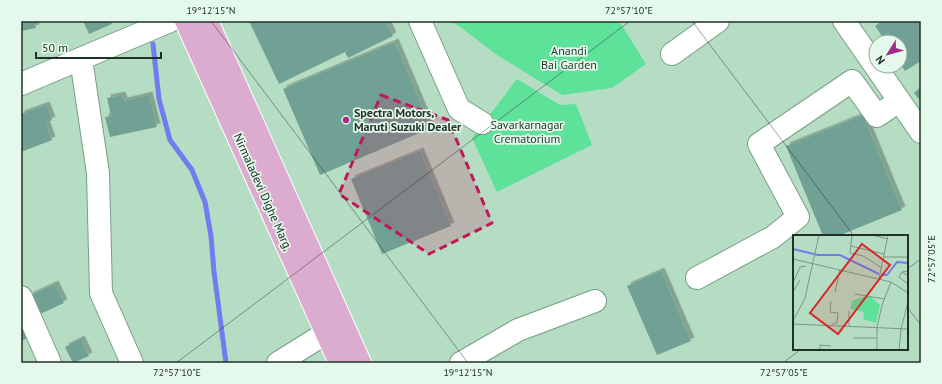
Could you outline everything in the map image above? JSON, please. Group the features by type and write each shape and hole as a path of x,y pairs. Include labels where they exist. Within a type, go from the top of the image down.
{"main road":[{"name":"Nirmaladevi Dighe Marg,","path":"186,21 340,363"},
{"name":"Nirmaladevi Dighe Marg,","path":"207,21 360,363"}],"street":[{"path":"21,84 170,21"},
{"path":"420,21 459,109 482,124"},
{"path":"672,54 718,21"},
{"path":"844,21 921,132"},
{"path":"81,59 98,173 101,293 132,363"},
{"path":"697,278 773,237 798,217 758,144 852,81 877,116 899,101"},
{"path":"21,297 50,363"},
{"path":"461,363 518,330 595,301"},
{"path":"278,363 326,334"}],"highlighted area":[{"path":"381,95 448,120 492,223 429,254 339,194"}],"green space":[{"name":"Anandi Bai Garden","path":"449,21 619,21 646,64 612,88 562,95 497,55 459,26"},
{"name":"Savarkarnagar Crematorium","path":"517,79 560,105 576,104 592,145 497,192 472,138"}],"building":[{"path":"21,21 34,21 36,28 21,31"},
{"path":"83,21 110,21 112,24 89,34"},
{"path":"249,21 386,21 393,36 348,58 345,52 279,84"},
{"path":"882,21 921,21 921,61 908,69 908,34 880,34 875,26"},
{"path":"395,42 431,128 320,175 283,89"},
{"path":"921,87 921,102 914,93"},
{"path":"122,95 124,101 149,95 157,127 110,137 105,117 111,116 107,98"},
{"path":"46,105 52,120 46,123 52,140 21,152 21,114"},
{"path":"863,115 902,210 840,235 823,235 786,146"},
{"path":"420,151 451,226 382,254 351,179"},
{"path":"661,271 691,341 657,355 627,286"},
{"path":"55,284 64,303 38,315 29,296"},
{"path":"21,318 30,337 21,341"},
{"path":"81,339 89,356 73,363 65,347"}],"waterway":[{"path":"153,44 159,99 170,140 192,170 205,202 211,236 214,272 226,363"}],"place":[{"name":"Spectra Motors, Maruti Suzuki Dealer","path":"346,120"}]}
